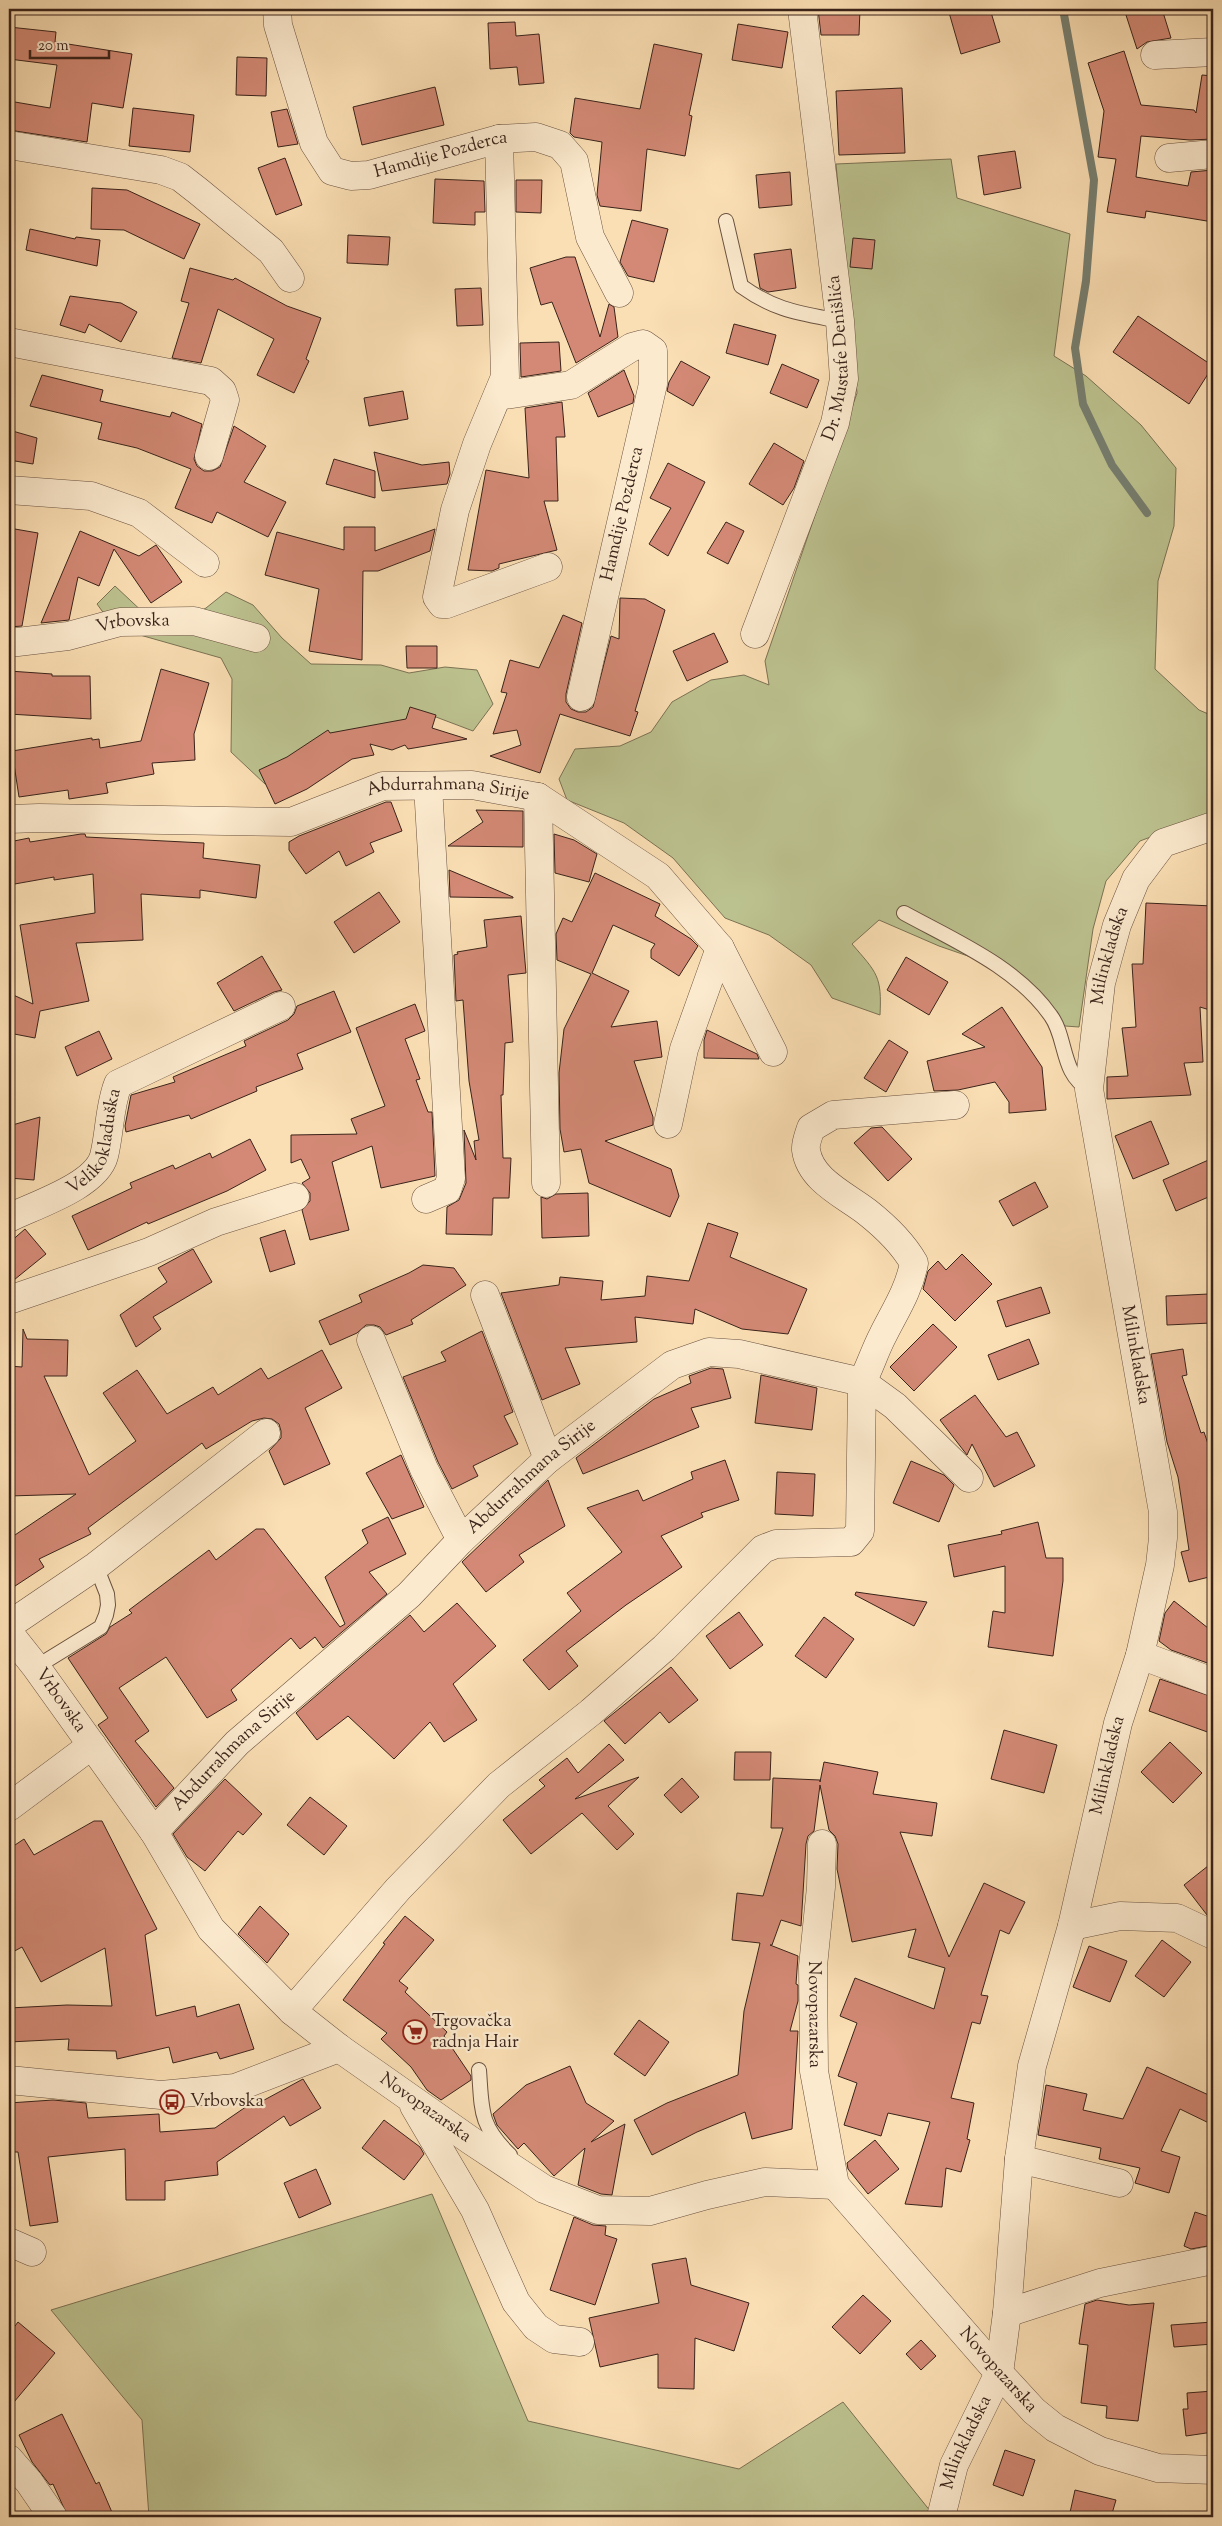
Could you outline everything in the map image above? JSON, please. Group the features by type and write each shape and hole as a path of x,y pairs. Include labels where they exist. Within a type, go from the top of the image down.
{"street":[{"name":"Hamdije Pozderca","path":"277,9 278,25 314,143 332,171 350,176 369,175 499,139 536,137 560,145 574,162 590,237 619,293"},
{"name":"Dr. Mustafe Denišlića","path":"755,634 834,422 844,379 840,321 802,9"},
{"path":"1155,56 1213,52"},
{"path":"499,139 506,355 505,377 477,444 454,510 437,597 442,604 447,604 548,567"},
{"path":"9,145 161,170 180,177 271,251 290,278"},
{"path":"1169,158 1213,154"},
{"path":"9,342 211,381 222,392 225,400 209,456"},
{"name":"Hamdije Pozderca","path":"498,396 571,385 632,347 643,344 653,351 653,384 581,697"},
{"path":"9,490 91,496 139,513 205,563"},
{"name":"Vrbovska","path":"9,643 68,636 120,622 194,622 256,638"},
{"name":"Abdurrahmana Sirije","path":"9,819 291,822 383,786 472,785 538,797 658,876 720,948 773,1052"},
{"path":"426,1199 447,1190 451,1178 428,786"},
{"path":"538,797 546,1183"},
{"name":"Milinkladska","path":"941,2517 954,2464 999,2373 1007,2313 1019,2159 1032,2066 1072,1926 1118,1723 1140,1655 1160,1564 1163,1538 1163,1512 1089,1089 1101,983 1117,924 1136,879 1163,843 1213,826"},
{"path":"668,1124 684,1049 720,948"},
{"name":"Velikokladuška","path":"9,1218 73,1188 95,1174 104,1158 112,1099 118,1084 130,1076 281,1006"},
{"path":"292,2012 398,1889 499,1785 591,1712 664,1648 763,1549 776,1544 851,1542 857,1537 860,1531 862,1382 882,1337 911,1282 914,1263 903,1245 886,1228 833,1189 811,1168 805,1149 811,1128 833,1115 955,1105"},
{"path":"9,1300 148,1252 216,1222 295,1197"},
{"path":"485,1295 548,1459"},
{"path":"371,1340 424,1469 461,1540"},
{"name":"Abdurrahmana Sirije","path":"154,1832 237,1743 409,1595 461,1540 548,1459 672,1365 709,1352 739,1354 862,1382 895,1406 969,1478"},
{"path":"9,1624 96,1566 266,1433"},
{"name":"Vrbovska","path":"9,1633 36,1667 154,1832 211,1929 292,2012 339,2048"},
{"path":"1140,1655 1213,1682"},
{"name":"Vrbovska","path":"9,1807 92,1745"},
{"name":"Novopazarska","path":"822,1844 821,1887 813,1966 814,2071 835,2184 999,2373 1034,2411 1055,2428 1100,2451 1158,2468 1213,2470"},
{"path":"1072,1926 1120,1916 1177,1918 1213,1935"},
{"path":"9,2080 161,2095 234,2088 339,2048"},
{"name":"Novopazarska","path":"339,2048 544,2189 598,2210 650,2211 707,2195 765,2182 835,2184"},
{"path":"408,2096 475,2210 516,2302 536,2327 554,2339 580,2342"},
{"path":"1019,2159 1119,2183"},
{"path":"1007,2313 1100,2282 1213,2260"},
{"path":"9,2459 29,2482 53,2517"}],"lane":[{"path":"726,221 741,286 761,300 777,308 840,321"},
{"path":"904,913 985,959 1028,990 1053,1018 1072,1074 1081,1085 1089,1089"},
{"path":"36,1667 101,1627 108,1605 96,1566"},
{"path":"479,2070 482,2119 500,2146 544,2189"}],"green space":[{"path":"951,159 957,198 1070,234 1054,356 1086,376 1141,425 1176,468 1174,526 1158,581 1155,669 1199,710 1213,716 1213,816 1201,818 1140,841 1106,881 1093,929 1079,1027 1065,1026 1036,991 994,965 939,946 879,920 852,944 872,969 879,983 880,1015 832,998 811,965 769,935 725,918 673,858 624,823 567,800 559,779 575,749 620,746 651,732 672,702 711,680 744,675 769,685 765,661 857,393 836,164"},
{"path":"115,586 147,616 172,627 206,608 226,592 253,605 282,638 311,664 381,665 409,673 445,667 477,670 493,704 473,731 436,717 265,784 231,752 232,679 221,658 140,635 110,622 97,604"},
{"path":"432,2194 528,2421 739,2469 843,2402 935,2517 149,2517 142,2420 51,2310"}],"building":[{"path":"818,9 860,9 859,35 821,35"},
{"path":"948,9 990,9 1000,42 961,54"},
{"path":"1137,9 1162,9 1171,38 1147,42 1137,49 1125,12"},
{"path":"515,22 516,36 539,34 544,83 519,85 517,67 490,69 488,23"},
{"path":"738,24 788,32 782,68 732,60"},
{"path":"9,27 56,32 55,42 132,54 123,108 92,103 87,142 9,130 9,101 50,108 57,65 9,59"},
{"path":"654,44 702,54 689,115 692,116 685,156 647,149 641,211 600,206 597,195 602,142 574,137 570,133 575,98 640,109"},
{"path":"1124,51 1141,105 1194,110 1196,113 1202,75 1213,76 1213,139 1190,140 1141,136 1136,177 1188,186 1191,172 1213,170 1213,222 1146,211 1145,218 1107,212 1116,159 1098,157 1104,111 1088,63"},
{"path":"237,57 267,58 266,96 236,95"},
{"path":"435,87 444,125 362,145 353,107"},
{"path":"902,88 905,153 839,155 836,91"},
{"path":"133,108 194,115 190,152 129,146"},
{"path":"287,109 298,144 278,147 271,112"},
{"path":"1015,151 1021,188 984,195 978,156"},
{"path":"285,158 302,205 276,215 258,168"},
{"path":"790,172 792,205 759,208 756,175"},
{"path":"435,179 484,181 485,212 475,212 475,225 433,223"},
{"path":"516,180 542,180 541,213 516,212"},
{"path":"92,188 127,190 200,224 184,259 124,230 91,229"},
{"path":"632,220 668,229 654,282 628,276 620,262"},
{"path":"30,229 75,239 76,237 100,240 97,266 26,250"},
{"path":"348,235 390,237 388,265 347,263"},
{"path":"853,238 875,240 872,269 850,267"},
{"path":"791,249 796,288 768,292 760,288 754,254"},
{"path":"566,257 575,257 600,337 609,304 614,307 618,337 576,363 552,302 541,305 530,268"},
{"path":"190,268 233,280 235,278 287,306 321,318 306,359 309,361 294,393 257,375 274,339 218,309 201,363 172,358 189,303 181,301"},
{"path":"481,288 483,325 457,326 455,289"},
{"path":"70,296 121,303 137,312 121,342 89,324 85,333 60,325"},
{"path":"1138,316 1213,366 1189,404 1113,352"},
{"path":"734,324 776,335 768,365 726,353"},
{"path":"559,342 561,371 521,377 520,343"},
{"path":"681,361 710,377 693,406 667,391 669,382"},
{"path":"782,364 819,380 807,408 770,393"},
{"path":"624,370 634,396 633,403 598,417 588,393"},
{"path":"42,375 103,390 100,401 170,417 172,412 202,424 194,459 197,466 204,471 212,471 220,467 234,426 266,446 244,482 286,502 268,537 217,512 212,523 175,508 191,469 137,448 98,439 102,423 30,406"},
{"path":"403,391 408,419 369,426 364,398"},
{"path":"562,402 565,437 556,437 558,501 544,501 557,550 499,564 499,568 492,571 468,570 486,470 529,478 525,408"},
{"path":"9,430 37,438 33,464 9,460"},
{"path":"774,443 804,461 794,488 783,505 749,484"},
{"path":"374,452 422,465 449,462 450,474 447,484 382,491"},
{"path":"334,459 375,471 375,498 326,484"},
{"path":"668,463 705,482 668,556 649,544 671,508 650,498"},
{"path":"726,522 744,531 728,564 707,553"},
{"path":"344,527 375,527 375,551 435,529 430,551 378,571 363,571 362,660 309,651 319,589 265,575 277,532 344,550"},
{"path":"9,528 38,533 22,626 9,627"},
{"path":"80,531 139,556 156,545 182,582 151,603 114,549 99,586 78,577 69,620 41,623"},
{"path":"620,598 645,599 665,610 635,711 638,712 630,736 560,714 540,773 490,756 521,745 517,730 493,734 507,693 501,692 510,660 539,668 563,615 582,623 566,694 566,702 571,709 578,712 586,712 593,707 611,636 619,639"},
{"path":"714,633 728,662 687,681 673,651"},
{"path":"406,646 437,646 437,668 407,668"},
{"path":"161,669 209,683 194,734 195,760 152,763 154,774 106,783 108,793 69,799 68,790 19,797 12,751 92,738 92,740 99,739 100,748 141,741"},
{"path":"9,671 52,674 52,676 90,676 91,719 9,714"},
{"path":"410,707 436,715 432,728 467,739 408,749 405,745 392,750 370,744 374,755 352,759 307,789 275,804 259,770 287,757 328,730 330,733 406,719"},
{"path":"386,802 391,802 402,831 370,843 374,852 346,866 339,851 306,874 289,850 289,842 299,836"},
{"path":"476,810 523,811 523,847 448,846 483,822"},
{"path":"85,834 86,837 204,843 203,858 260,865 256,898 200,890 200,898 141,894 143,940 76,943 89,1001 40,1011 35,1038 9,1033 9,993 33,1004 20,925 95,913 93,874 54,880 54,877 9,885 9,842 29,838 30,842"},
{"path":"554,834 574,840 597,854 589,882 555,873"},
{"path":"449,870 513,897 513,898 450,897"},
{"path":"595,873 660,904 655,916 691,939 698,946 679,976 651,958 651,950 655,944 613,925 592,973 629,991 611,1027 657,1021 662,1057 634,1061 653,1117 653,1125 605,1141 671,1169 679,1196 670,1217 589,1183 581,1149 564,1152 560,1129 559,1073 564,1029 591,974 557,960 556,934 563,918 572,922"},
{"path":"379,892 400,922 354,953 334,922"},
{"path":"1146,903 1213,906 1213,1011 1200,1007 1203,1062 1184,1063 1191,1095 1107,1099 1107,1077 1128,1076 1122,1028 1136,1027 1132,964 1143,964"},
{"path":"521,916 526,973 508,975 513,1042 505,1043 503,1095 501,1095 503,1158 511,1158 509,1198 493,1198 492,1235 446,1234 447,1207 459,1200 466,1183 464,1130 476,1160 474,1141 479,1140 469,1081 463,1000 456,1001 454,955 458,954 457,952 487,947 484,920"},
{"path":"262,956 282,990 234,1011 217,983"},
{"path":"906,957 948,982 929,1015 887,990"},
{"path":"334,991 351,1032 297,1054 303,1069 256,1087 257,1091 191,1119 189,1115 126,1132 125,1126 131,1095 175,1082 173,1077 246,1046 244,1041 288,1020 294,1014 297,1006"},
{"path":"415,1004 425,1031 405,1039 420,1079 416,1080 428,1112 432,1112 435,1176 381,1188 372,1146 332,1162 349,1230 310,1240 302,1210 310,1201 310,1193 302,1183 310,1178 301,1159 291,1163 291,1135 357,1134 351,1119 385,1106 356,1028"},
{"path":"1002,1007 1042,1067 1046,1110 1009,1113 1009,1102 995,1082 958,1090 934,1091 927,1061 985,1047 962,1034"},
{"path":"707,1030 757,1054 759,1059 704,1058 704,1040"},
{"path":"99,1031 112,1059 77,1076 65,1047"},
{"path":"889,1040 908,1052 886,1092 864,1078"},
{"path":"40,1117 34,1180 9,1178 9,1126"},
{"path":"1151,1121 1169,1164 1133,1179 1115,1136"},
{"path":"882,1127 912,1159 888,1181 854,1143 871,1128"},
{"path":"250,1139 266,1170 227,1191 148,1224 147,1222 88,1250 72,1216 132,1188 130,1183 173,1165 175,1169 210,1153 212,1158"},
{"path":"1213,1158 1213,1195 1176,1211 1163,1180"},
{"path":"1035,1182 1048,1207 1013,1226 999,1201"},
{"path":"588,1193 589,1236 542,1238 541,1197 547,1199 556,1194"},
{"path":"708,1223 738,1233 730,1257 807,1289 788,1334 742,1329 695,1309 693,1324 635,1317 637,1342 565,1348 580,1384 542,1400 501,1293 559,1285 560,1277 603,1281 601,1300 645,1296 647,1276 689,1281"},
{"path":"25,1229 46,1254 9,1284 9,1243"},
{"path":"285,1230 295,1264 270,1272 260,1238"},
{"path":"193,1249 212,1282 153,1317 161,1329 136,1347 120,1315 167,1282 158,1268"},
{"path":"962,1254 992,1284 955,1321 923,1289 928,1271 938,1261 946,1270"},
{"path":"423,1265 454,1268 466,1285 411,1320 413,1324 386,1335 380,1327 366,1325 357,1333 330,1345 319,1321 362,1302 359,1295"},
{"path":"1041,1287 1050,1313 1006,1327 997,1301"},
{"path":"1209,1294 1211,1323 1167,1325 1166,1296"},
{"path":"933,1324 957,1347 914,1391 890,1367"},
{"path":"23,1329 27,1339 68,1340 67,1376 44,1376 89,1475 136,1441 103,1393 137,1370 167,1414 213,1387 218,1395 261,1368 268,1379 322,1350 342,1388 305,1408 330,1464 284,1485 269,1451 281,1438 279,1424 272,1419 264,1418 252,1421 206,1449 202,1443 88,1528 91,1534 39,1559 44,1567 9,1590 9,1539 76,1494 9,1496 9,1366 22,1367"},
{"path":"482,1331 513,1412 504,1416 518,1444 473,1466 478,1476 452,1489 438,1462 403,1377 446,1361 441,1352"},
{"path":"1029,1339 1039,1364 998,1380 988,1355"},
{"path":"1183,1349 1187,1375 1182,1376 1201,1433 1204,1432 1213,1459 1213,1576 1189,1582 1181,1552 1189,1550 1178,1477 1167,1442 1151,1354"},
{"path":"711,1368 723,1369 731,1398 691,1408 699,1427 583,1474 576,1458 654,1399 691,1383 689,1376"},
{"path":"761,1375 817,1388 812,1430 755,1423"},
{"path":"975,1395 1006,1437 1017,1432 1035,1466 994,1487 972,1444 967,1455 940,1420"},
{"path":"401,1455 424,1507 392,1519 366,1473"},
{"path":"725,1460 739,1500 701,1513 703,1517 661,1536 682,1567 626,1605 566,1651 578,1666 549,1690 523,1660 581,1611 567,1593 622,1552 587,1508 638,1490 643,1501 693,1479 691,1472"},
{"path":"911,1461 944,1475 954,1485 939,1522 893,1503"},
{"path":"777,1472 815,1474 813,1516 775,1514"},
{"path":"548,1480 565,1526 519,1555 524,1562 486,1592 462,1562"},
{"path":"388,1517 406,1554 369,1572 387,1594 323,1648 315,1637 300,1649 291,1638 231,1690 237,1700 207,1718 166,1657 119,1688 149,1731 135,1741 174,1788 156,1807 98,1725 108,1718 68,1658 106,1634 110,1627 132,1613 129,1610 209,1550 216,1560 256,1529 264,1529 340,1627 345,1624 325,1577 368,1543 362,1530"},
{"path":"1038,1522 1046,1558 1063,1558 1063,1581 1053,1656 988,1647 993,1611 1005,1613 1005,1566 954,1577 948,1545 1002,1534 1001,1531"},
{"path":"856,1592 927,1602 914,1626 855,1595"},
{"path":"1174,1601 1213,1632 1213,1665 1171,1650 1159,1641 1165,1613"},
{"path":"457,1603 496,1646 453,1684 477,1720 444,1742 430,1722 394,1759 348,1716 317,1740 296,1713 410,1615 424,1632"},
{"path":"739,1612 763,1645 730,1669 706,1636"},
{"path":"824,1617 854,1639 826,1678 795,1656"},
{"path":"671,1667 698,1700 669,1723 660,1712 625,1744 604,1721"},
{"path":"1160,1679 1213,1697 1213,1734 1149,1711"},
{"path":"1004,1730 1057,1745 1044,1793 991,1779"},
{"path":"1170,1742 1202,1773 1173,1803 1141,1772"},
{"path":"609,1744 624,1760 575,1799 639,1777 608,1806 634,1834 617,1850 582,1813 531,1854 503,1820 545,1786 539,1780 567,1758 578,1773"},
{"path":"735,1752 771,1752 770,1780 734,1780"},
{"path":"824,1762 878,1772 873,1794 937,1803 932,1836 900,1832 949,1957 984,1883 1025,1902 1009,1934 1000,1930 981,1995 988,1996 980,2024 972,2022 951,2098 974,2103 967,2139 970,2140 961,2172 946,2168 942,2207 905,2204 930,2122 888,2113 881,2136 844,2125 857,2083 838,2076 857,2023 840,2016 855,1978 934,2009 945,1968 908,1957 916,1929 852,1942 837,1869 838,1844 835,1836 829,1830 820,1785 814,1831 808,1836 806,1844 801,1926 781,1920 772,1945 770,1945 798,1956 796,1984 798,1985 798,2001 790,2031 798,2031 792,2129 752,2139 745,2112 697,2132 652,2155 634,2120 667,2103 738,2075 744,2011 760,1943 732,1940 737,1893 763,1896 783,1828 771,1828 773,1778 820,1780 820,1782"},
{"path":"682,1778 699,1797 681,1813 664,1795"},
{"path":"225,1779 262,1814 243,1835 238,1831 205,1871 187,1857 173,1834"},
{"path":"310,1797 347,1826 324,1855 287,1825"},
{"path":"94,1821 102,1821 157,1929 145,1935 156,2016 195,2006 197,2017 239,2004 254,2049 220,2059 217,2052 173,2063 169,2047 117,2059 116,2051 68,2050 69,2039 9,2042 9,2008 67,2005 112,2006 105,1948 41,1982 22,1947 9,1954 9,1849 24,1839 34,1855"},
{"path":"1213,1862 1213,1918 1207,1915 1184,1885"},
{"path":"260,1906 289,1934 267,1963 238,1934"},
{"path":"405,1916 434,1940 399,1981 408,1988 405,1992 447,2032 444,2036 471,2076 471,2080 441,2100 427,2090 411,2067 381,2039 387,2033 343,2000 385,1944 383,1943"},
{"path":"1162,1940 1191,1962 1164,1997 1135,1976"},
{"path":"1089,1946 1127,1961 1110,2002 1073,1987"},
{"path":"639,2020 669,2042 645,2076 614,2054"},
{"path":"570,2066 586,2103 614,2121 591,2142 625,2124 612,2195 601,2194 578,2185 585,2148 554,2176 524,2143 518,2149 497,2125 493,2114 526,2085"},
{"path":"1147,2067 1213,2097 1213,2125 1180,2109 1161,2151 1180,2157 1169,2193 1135,2183 1140,2168 1099,2159 1101,2148 1038,2135 1046,2085 1087,2094 1083,2110 1123,2119"},
{"path":"303,2079 321,2108 290,2126 284,2116 217,2162 218,2175 165,2181 165,2200 126,2200 125,2149 48,2157 58,2222 30,2226 18,2152 9,2152 9,2103 53,2100 86,2103 88,2118 159,2114 160,2132 215,2128 253,2102 255,2105"},
{"path":"384,2120 420,2147 424,2154 404,2180 362,2148"},
{"path":"875,2140 899,2169 868,2194 848,2169 847,2163"},
{"path":"316,2169 331,2204 299,2218 284,2183"},
{"path":"1195,2212 1213,2218 1213,2245 1191,2249 1184,2246"},
{"path":"574,2217 593,2225 606,2226 605,2235 617,2239 595,2305 550,2290"},
{"path":"686,2258 691,2285 749,2303 734,2351 695,2338 694,2389 658,2388 658,2354 600,2367 589,2318 659,2303 652,2264"},
{"path":"863,2295 891,2321 860,2354 832,2327"},
{"path":"1097,2300 1129,2305 1154,2303 1138,2421 1106,2418 1107,2406 1081,2403 1088,2345 1079,2344 1085,2304"},
{"path":"18,2322 55,2353 9,2408 9,2334"},
{"path":"1213,2322 1213,2344 1174,2347 1171,2325"},
{"path":"921,2340 936,2356 921,2370 906,2354"},
{"path":"1213,2391 1213,2432 1186,2436 1183,2409 1188,2409 1187,2393"},
{"path":"62,2414 96,2484 99,2482 114,2517 68,2517 53,2484 50,2485 32,2462 19,2435"},
{"path":"1005,2450 1035,2460 1023,2496 993,2485"},
{"path":"1075,2490 1116,2500 1111,2517 1069,2517"}],"waterway":[{"path":"1063,9 1094,180 1086,281 1075,348 1083,404 1112,465 1147,513"}],"place":[{"name":"Trgovačka radnja Hair","path":"415,2032"},
{"name":"Vrbovska","path":"172,2102"}]}
